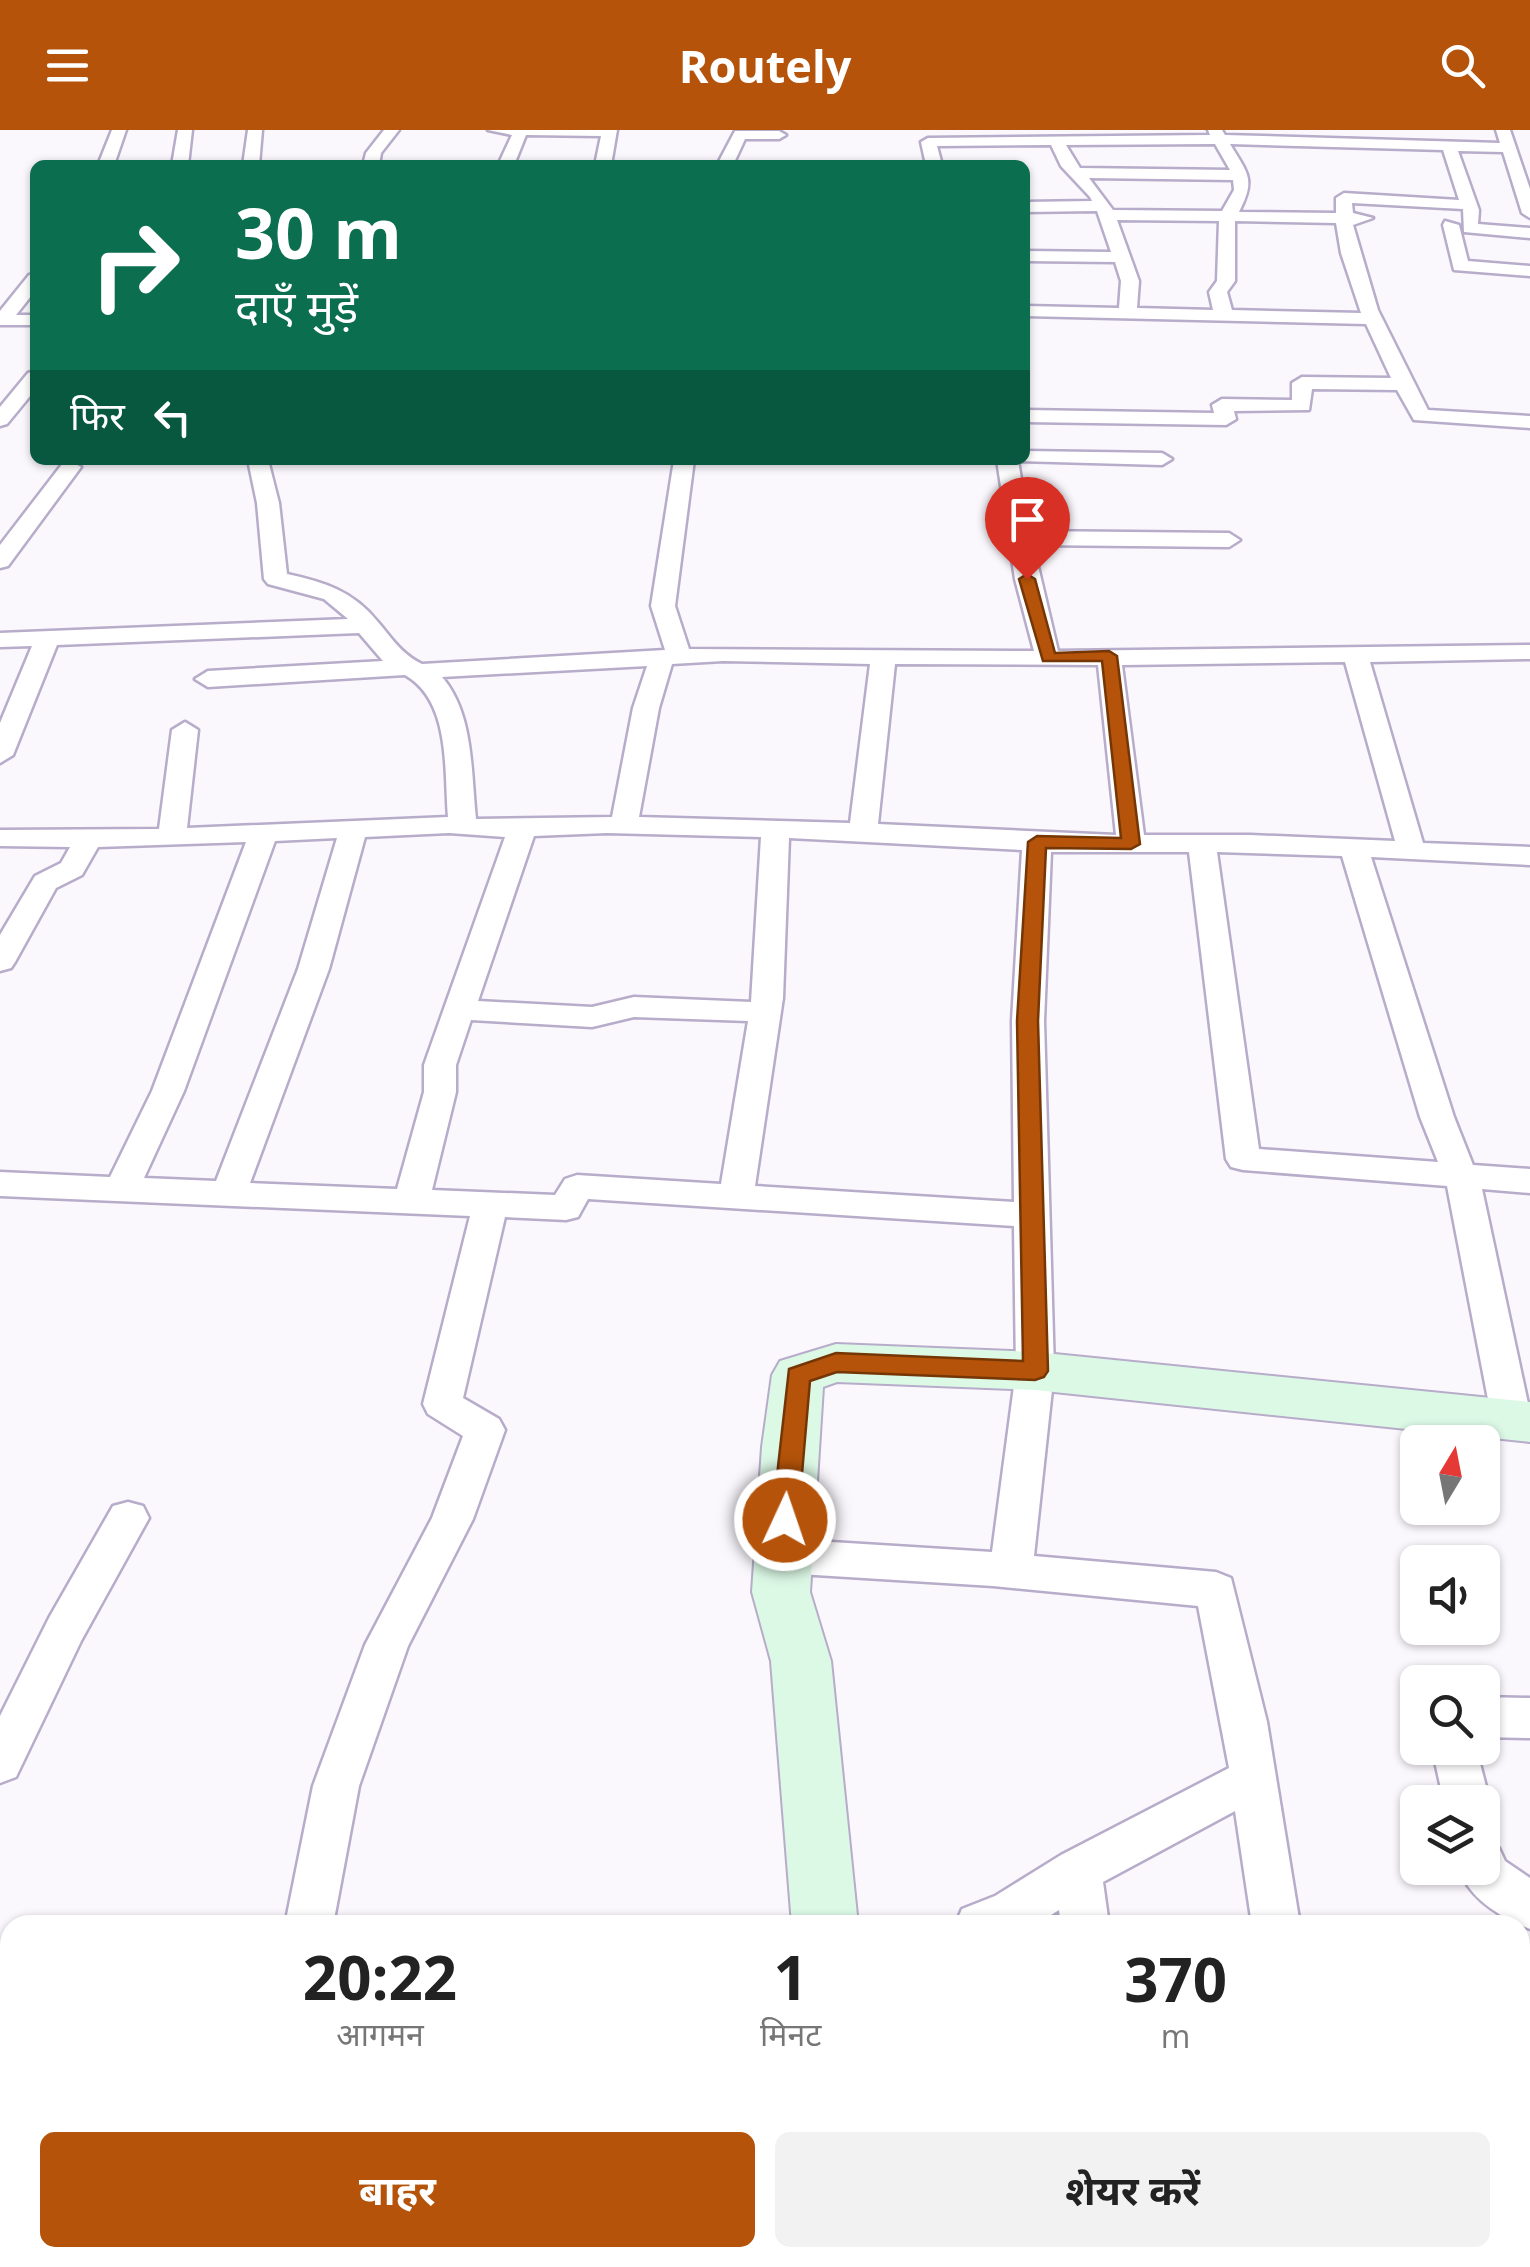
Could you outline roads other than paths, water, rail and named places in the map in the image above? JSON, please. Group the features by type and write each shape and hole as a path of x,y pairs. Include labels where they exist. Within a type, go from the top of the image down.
{"street":[{"path":"108,160 118,130"},
{"path":"181,160 185,130"},
{"path":"252,160 255,130"},
{"path":"372,160 392,130"},
{"path":"496,130 609,131 604,160"},
{"path":"509,160 520,130"},
{"path":"727,160 740,134 778,138"},
{"path":"1218,135 1241,174 1242,190 1228,218 1226,281 1218,292 1224,316"},
{"path":"933,160 928,142 1218,135 1449,146 1508,138 1529,205"},
{"path":"1048,137 1104,211 1106,237 1123,257 1130,282 1127,314"},
{"path":"1449,146 1470,206 1461,226 1460,266 1530,271"},
{"path":"1076,172 1241,174"},
{"path":"1470,206 1358,189 1344,198 1344,242 1373,319 1421,416 1530,422"},
{"path":"1030,206 1228,218 1392,220"},
{"path":"1410,220 1530,233"},
{"path":"1030,238 1061,238"},
{"path":"1030,256 1123,257"},
{"path":"30,283 8,301 2,320 30,320"},
{"path":"1030,311 1373,319"},
{"path":"2,416 30,383"},
{"path":"1030,416 1226,419 1222,405 1302,406 1302,383 1405,384"},
{"path":"2,416 30,414"},
{"path":"1030,458 1162,460"},
{"path":"259,465 268,503 276,579 334,590 349,602 390,656 417,669 443,695 454,744 463,826"},
{"path":"624,826 646,708 671,656 663,606 683,465"},
{"path":"1008,465 1027,579 1048,658"},
{"path":"0,561 70,468"},
{"path":"1022,538 1229,540"},
{"path":"0,640 368,625"},
{"path":"0,755 46,639"},
{"path":"208,679 724,654 882,659 1530,652"},
{"path":"1354,653 1412,852"},
{"path":"1109,656 1131,844"},
{"path":"862,832 882,659"},
{"path":"172,837 185,730"},
{"path":"0,838 172,837 463,826 624,826 1530,856"},
{"path":"412,1200 440,1092 440,1066 522,828"},
{"path":"228,1194 299,1020 336,902 353,829"},
{"path":"736,1196 765,1012 775,830"},
{"path":"121,1191 168,1091 262,834"},
{"path":"0,962 45,882 72,869 89,838"},
{"path":"1010,1571 1035,1371 1028,1021 1037,842"},
{"path":"1202,844 1243,1159 1530,1181"},
{"path":"824,1915 801,1661 781,1592 798,1375 836,1362 1035,1371 1521,1422 1460,1175 1402,1011 1354,848"},
{"path":"459,1010 592,1017 634,1007 765,1012"},
{"path":"0,1184 566,1208 577,1187 1034,1215"},
{"path":"311,1915 342,1768 387,1646 452,1519 485,1430 442,1404 491,1204"},
{"path":"0,1763 64,1632 128,1518"},
{"path":"783,1556 1216,1590 1245,1722 1274,1915"},
{"path":"1500,1717 1530,1718"},
{"path":"1006,1915 1078,1870 1252,1779"},
{"path":"1078,1870 1084,1915"},
{"path":"1499,1885 1530,1906"}]}
